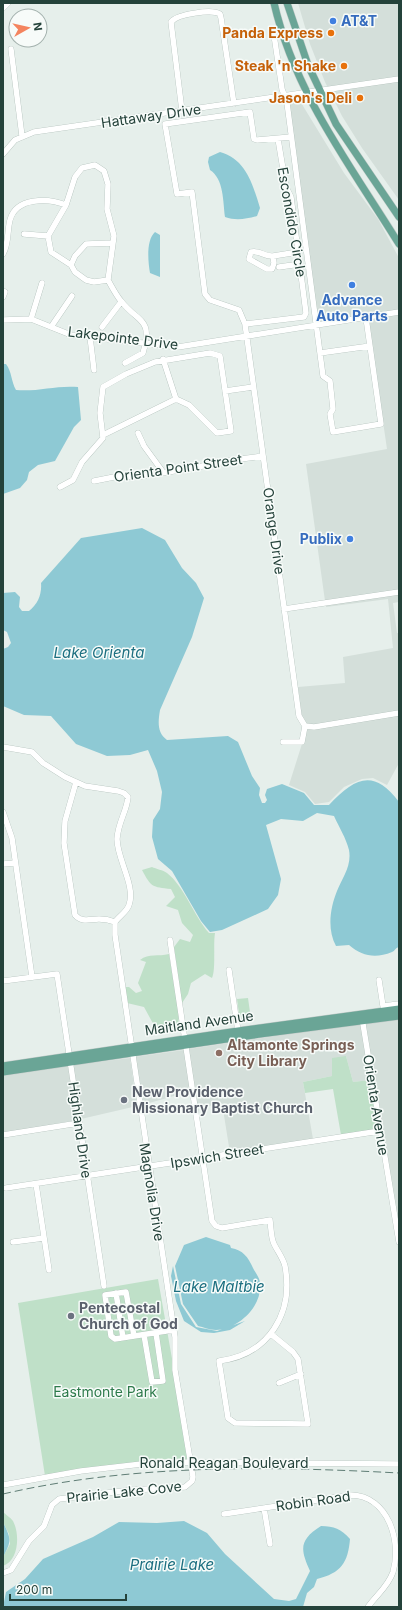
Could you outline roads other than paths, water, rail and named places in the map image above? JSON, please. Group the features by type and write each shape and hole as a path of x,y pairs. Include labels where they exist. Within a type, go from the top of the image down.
{"main road":[{"path":"274,3 284,36 307,93 336,148 399,244"},
{"path":"287,3 297,37 336,124 399,217"},
{"name":"Maitland Avenue","path":"3,1068 362,1017 399,1009"},
{"name":"Maitland Avenue","path":"362,1017 399,1016"},
{"name":"Maitland Avenue","path":"185,1042 238,1031 260,1031"}],"street":[{"path":"3,8 8,3"},
{"path":"182,111 171,22 177,17 213,12 220,14 221,18 234,104"},
{"path":"274,35 291,137 323,376 330,381 333,409 330,414 333,432 381,424 366,320"},
{"path":"11,49 22,136"},
{"name":"Hattaway Drive","path":"3,154 5,145 22,136 399,79"},
{"path":"246,335 245,324 239,310 210,300 205,294 192,192 177,194 165,124 250,112 254,139 266,141 291,137"},
{"name":"Escondido Circle","path":"245,324 304,317 306,313 291,197 286,187 278,139"},
{"path":"108,280 94,282 86,280 75,272 71,265 51,252 48,236 66,205 75,177 82,168 95,165 104,171 108,184 107,209 114,236 108,280 121,302 141,319 146,326 146,343 142,353 125,363"},
{"path":"3,254 7,242 10,220 15,209 28,202 39,201 55,201 66,205"},
{"path":"24,234 48,236"},
{"path":"71,265 75,256 86,244 114,244"},
{"path":"273,256 298,252"},
{"path":"279,267 300,264"},
{"path":"31,318 42,283"},
{"path":"3,291 5,292 3,297"},
{"path":"51,327 72,296"},
{"path":"102,327 121,302"},
{"name":"Lakepointe Drive","path":"3,320 31,318 71,335 178,347 246,335 316,325 366,320 399,312"},
{"name":"Orange Drive","path":"246,335 299,716 305,726"},
{"path":"90,337 94,370"},
{"path":"320,353 370,346"},
{"path":"60,487 73,480 82,462 103,438 100,413 103,387 126,374 163,359 216,353 220,356 231,431 217,433 189,405 176,399 163,359"},
{"path":"225,391 253,387"},
{"path":"103,435 176,399"},
{"path":"138,433 144,446 163,472"},
{"name":"Orienta Point Street","path":"94,481 114,477 138,477 225,461 264,456"},
{"path":"284,609 399,592"},
{"path":"283,742 302,742 305,726 314,727 399,713"},
{"path":"3,747 32,752 54,771 76,782 95,788 118,791 124,793 128,797 119,824 117,842 126,874 130,901 127,910 115,922 99,919 84,921 79,920 75,916 64,843 65,821 76,782"},
{"path":"3,812 12,838 32,977 3,982"},
{"path":"3,864 15,863"},
{"name":"Magnolia Drive","path":"115,922 115,935 131,1050 173,1330 175,1370 190,1461"},
{"path":"170,940 212,1220 216,1226 222,1228 270,1220 274,1243 282,1257 287,1282 283,1311 271,1334 262,1343 246,1354 237,1358 219,1361 230,1420 236,1423 308,1424 301,1374 296,1356 271,1334"},
{"path":"229,970 238,1031"},
{"name":"Highland Drive","path":"32,977 57,974 104,1286"},
{"path":"379,980 383,1006 399,1004"},
{"name":"Orienta Avenue","path":"362,1017 399,1242"},
{"path":"3,1135 79,1123"},
{"name":"Ipswich Street","path":"6,1188 380,1131"},
{"path":"36,1184 49,1270"},
{"path":"13,1242 44,1238"},
{"path":"134,1336 126,1292 105,1295 111,1336 115,1339 173,1330"},
{"path":"116,1293 123,1338"},
{"path":"144,1334 152,1382 163,1380 156,1333"},
{"path":"279,1382 301,1374"},
{"name":"Ronald Reagan Boulevard","path":"3,1485 45,1476 123,1465 190,1461 399,1464"},
{"name":"Prairie Lake Cove","path":"3,1573 11,1570 29,1541 44,1526 54,1501 95,1493 185,1487 192,1481 190,1461"},
{"name":"Robin Road","path":"224,1514 352,1495 368,1497 375,1501 390,1520 395,1533 397,1559 388,1583 368,1607"},
{"path":"264,1508 270,1544"}],"water":[{"path":"220,152 229,155 236,160 247,174 260,208 257,216 241,219 225,217 222,191 218,179 210,170 208,162 209,157"},
{"path":"155,232 160,235 160,277 150,273 148,251 150,240"},
{"path":"3,364 6,364 8,367 16,390 78,387 81,420 74,427 55,461 38,465 29,472 27,480 20,488 3,494"},
{"name":"Lake Orienta","path":"142,528 165,540 182,568 196,583 204,598 192,637 160,710 159,723 161,734 167,740 228,736 238,742 252,776 260,788 259,795 262,803 265,803 267,800 265,795 267,789 282,784 304,793 314,805 329,805 347,788 364,781 372,781 381,784 390,791 399,802 399,947 393,952 374,956 364,954 349,945 336,946 333,940 330,919 331,912 337,891 348,867 350,856 346,841 334,816 317,813 303,821 281,819 266,825 281,879 278,895 268,909 222,930 210,932 201,921 172,871 158,859 152,837 153,820 160,809 162,792 157,771 148,750 130,755 107,756 76,744 51,716 24,715 3,706 3,649 8,647 11,643 7,632 3,630 3,593 15,592 20,597 19,607 22,611 29,611 39,598 41,583 81,538"},
{"name":"Lake Maltbie","path":"206,1237 230,1245 231,1248 242,1252 258,1276 260,1282 258,1299 248,1315 241,1321 225,1329 216,1330 198,1326 183,1304 175,1266 184,1245"},
{"path":"173,1266 181,1304 196,1327 217,1331 245,1321 230,1330 214,1333 201,1332 184,1321 176,1301 171,1276"},
{"name":"Prairie Lake","path":"184,1521 207,1533 225,1554 274,1599 289,1601 296,1599 310,1571 303,1551 305,1541 321,1526 334,1527 344,1533 350,1539 349,1547 342,1566 332,1574 317,1579 314,1587 307,1593 303,1607 3,1607 6,1592 25,1579 43,1559 93,1537 119,1522 157,1523"},
{"path":"3,1522 8,1532 9,1543 3,1557"}],"railway":[{"path":"3,1494 52,1484 151,1472 300,1469 399,1473"}],"place":[{"name":"AT&T","path":"333,21"},
{"name":"Panda Express","path":"331,33"},
{"name":"Steak 'n Shake","path":"344,66"},
{"name":"Jason's Deli","path":"360,98"},
{"name":"Advance Auto Parts","path":"352,285"},
{"name":"Publix","path":"350,539"},
{"name":"Altamonte Springs City Library","path":"219,1053"},
{"name":"New Providence Missionary Baptist Church","path":"124,1100"},
{"name":"Pentecostal Church of God","path":"71,1316"}],"park label":[{"name":"Eastmonte Park","path":"105,1392"}]}
